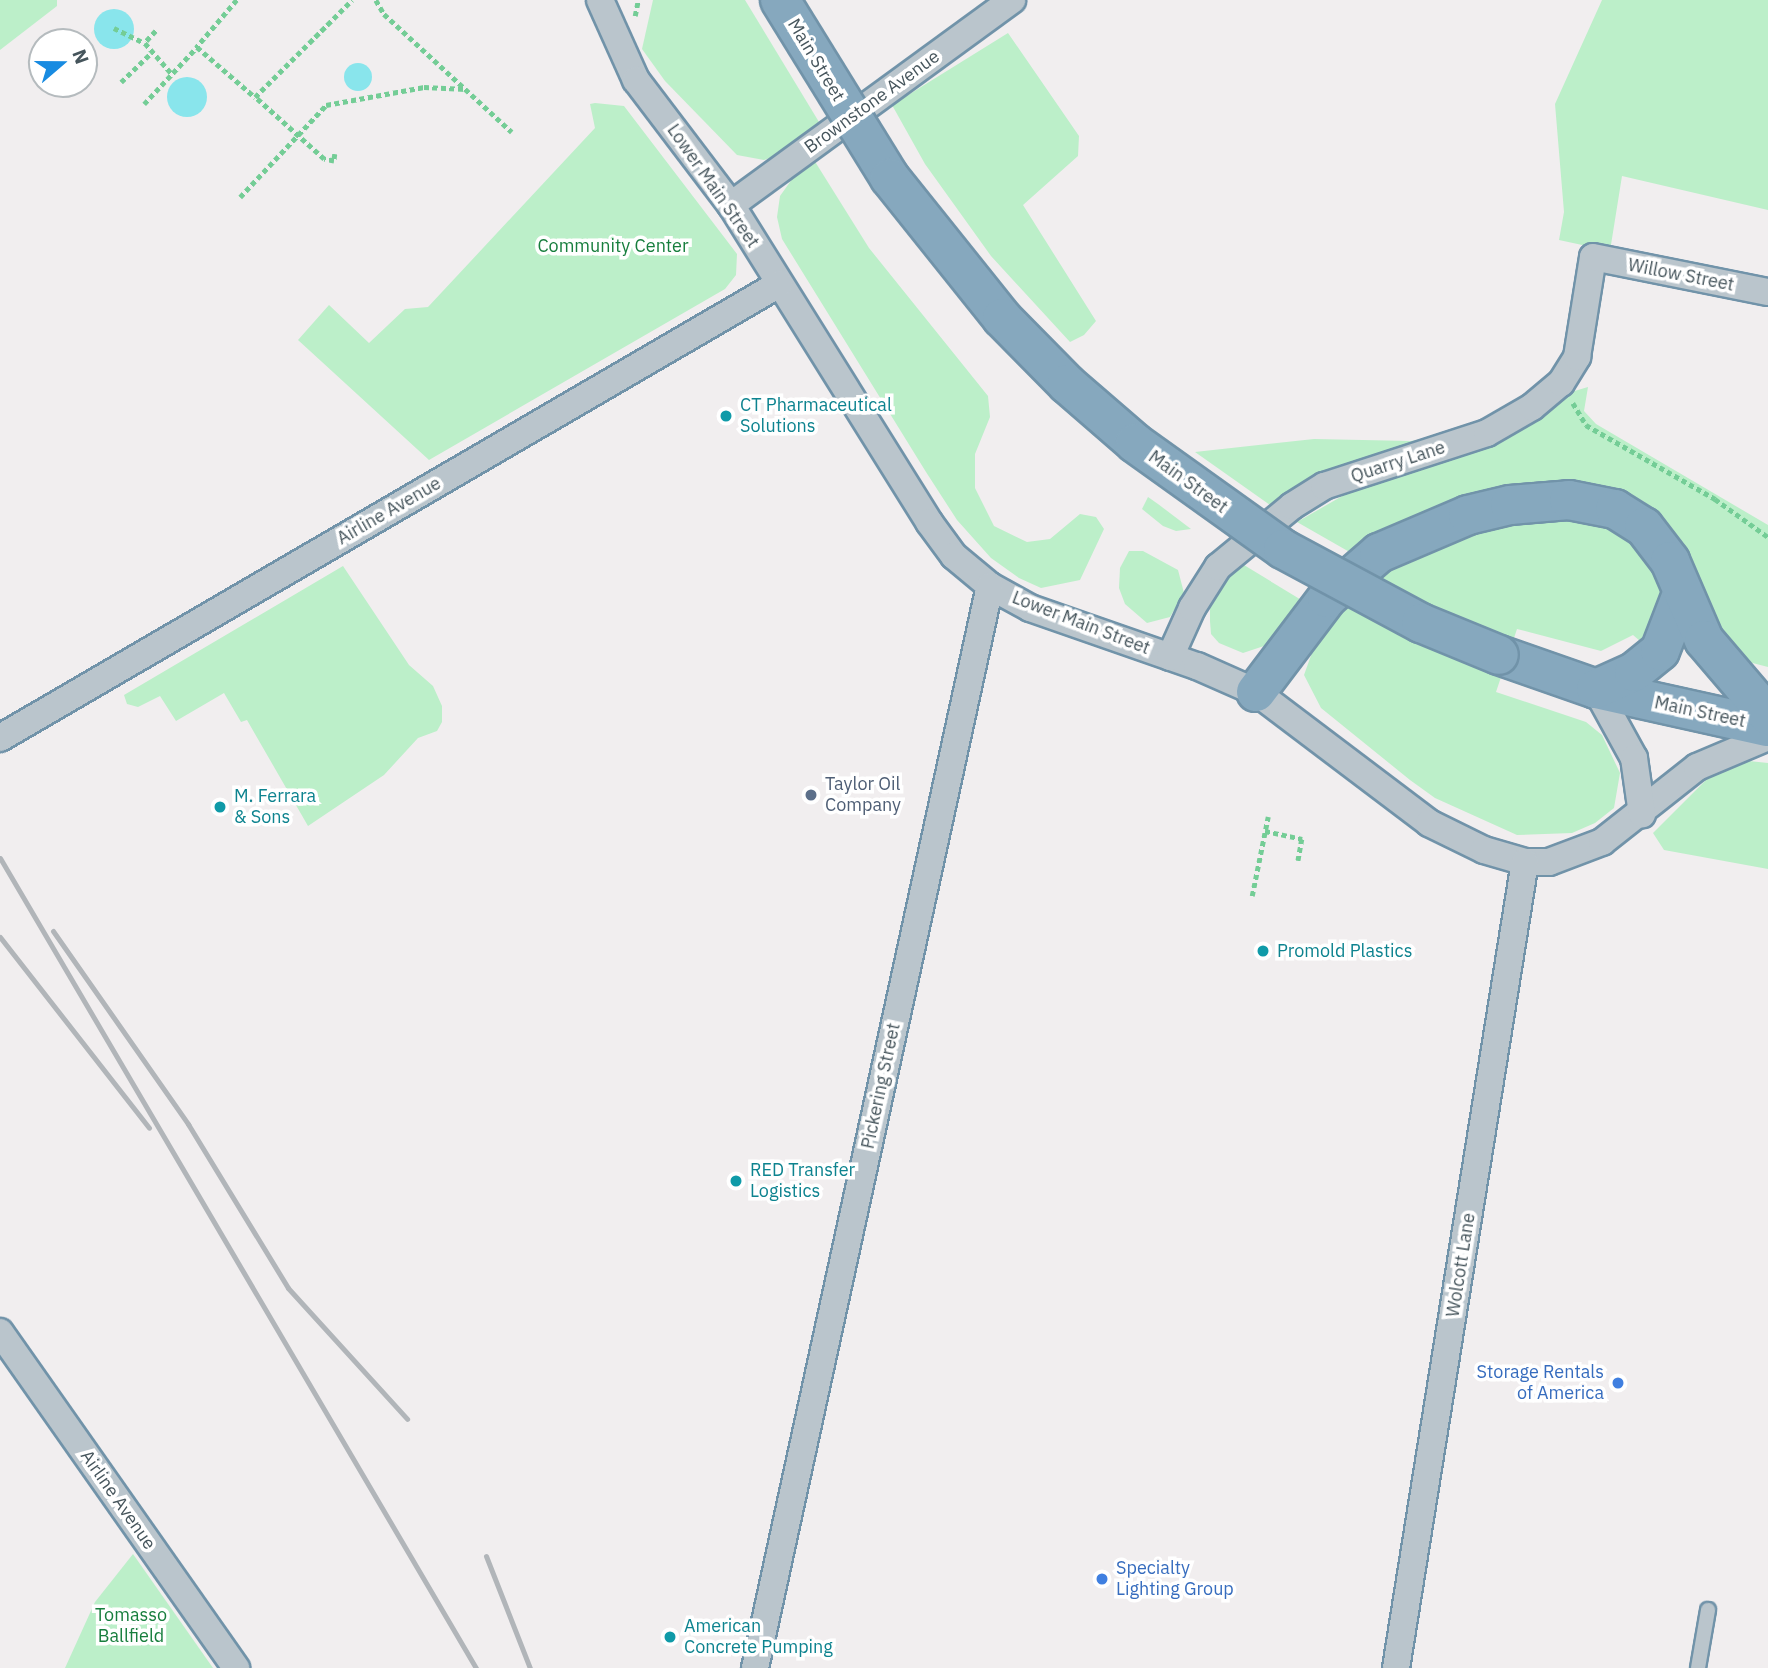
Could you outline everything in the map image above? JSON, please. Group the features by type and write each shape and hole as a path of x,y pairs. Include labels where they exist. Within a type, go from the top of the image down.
{"highway":[{"name":"Main Street","path":"780,0 890,178 1002,318 1067,384 1135,443 1283,549 1421,623 1596,689 1768,727"},
{"path":"1256,692 1304,625 1359,566 1433,526 1489,509 1569,500 1623,512 1638,521 1664,551 1682,594 1718,660 1768,715"},
{"path":"1596,689 1653,658 1666,641 1682,594"}],"street":[{"name":"Lower Main Street","path":"600,0 636,80 732,205 929,522 954,556 990,586 1030,608 1170,657 1256,692 1429,823 1484,850 1525,862 1575,854 1622,831 1708,760 1768,737"},
{"name":"Brownstone Avenue","path":"732,205 1012,0"},
{"name":"Willow Street","path":"1594,257 1768,292"},
{"name":"Quarry Lane","path":"1170,657 1192,608 1218,567 1292,506 1324,486 1487,433 1532,407 1561,383 1577,357 1594,257"},
{"name":"Airline Avenue","path":"0,738 779,284"},
{"name":"Pickering Street","path":"755,1668 990,586"},
{"path":"1596,689 1634,758 1642,814"},
{"name":"Wolcott Lane","path":"1396,1668 1525,862"},
{"name":"Airline Avenue","path":"0,1332 236,1668"}],"lane":[{"path":"1698,1668 1708,1610"}],"path":[{"path":"144,104 237,0"},
{"path":"255,97 352,0"},
{"path":"376,0 384,14 512,132"},
{"path":"114,28 145,43 172,74"},
{"path":"145,43 156,31"},
{"path":"197,47 324,159 334,161 335,154"},
{"path":"121,82 151,53"},
{"path":"240,197 326,105 424,87 466,89"},
{"path":"1571,394 1586,425 1715,499 1768,537"},
{"path":"1252,896 1268,817"},
{"path":"1265,831 1302,839 1298,861"}],"green space":[{"path":"0,0 57,0 57,6 0,50"},
{"path":"653,0 745,0 819,122 776,156 764,160 737,155 665,81 642,49"},
{"path":"1602,0 1768,0 1768,210 1622,176 1610,251 1559,240 1564,212 1555,104"},
{"path":"1008,33 1079,136 1078,156 1023,205 1096,321 1084,335 1070,342 991,256 925,164 892,105"},
{"name":"Community Center","path":"590,104 624,106 737,254 736,275 725,289 429,460 298,340 329,305 369,343 405,309 428,307 595,128"},
{"path":"814,160 869,248 988,396 990,417 975,454 975,488 994,526 1027,542 1050,539 1080,514 1096,517 1104,529 1080,580 1041,588 1019,578 991,558 957,520 926,472 782,239 777,217 780,196 795,175"},
{"path":"1588,387 1584,411 1596,424 1768,525 1768,667 1741,660 1715,621 1687,551 1662,518 1643,501 1614,491 1353,554 1297,522 1351,491 1515,433 1551,398"},
{"path":"1443,435 1329,470 1270,505 1195,452 1314,439 1411,441"},
{"path":"1148,497 1191,529 1176,531 1163,526 1142,509"},
{"path":"1571,518 1601,524 1639,546 1660,581 1661,607 1640,641 1633,635 1601,651 1517,629 1496,692 1586,722 1602,735 1620,773 1614,808 1595,823 1572,833 1517,835 1435,798 1410,780 1321,708 1304,675 1313,650 1333,621 1387,570 1495,524"},
{"path":"1129,551 1143,551 1178,570 1184,593 1170,617 1147,623 1125,604 1119,588 1120,568"},
{"path":"1239,562 1303,601 1264,646 1243,653 1219,643 1211,634 1210,621 1210,608"},
{"path":"343,566 409,665 433,686 442,706 442,722 437,731 418,738 384,775 308,826 247,720 241,722 224,693 176,721 160,696 138,707 127,704 124,695"},
{"path":"1730,759 1768,763 1768,869 1664,850 1653,833 1708,778 1722,772"},
{"name":"Tomasso Ballfield","path":"133,1554 213,1668 65,1668 95,1602"}],"water":[{"path":"106,10 122,10 133,21 133,37 122,48 106,48 98,41 95,21"},
{"path":"358,63 368,67 372,77 368,87 358,91 348,87 344,77 348,67"},
{"path":"187,77 195,78 201,83 206,89 206,105 201,111 195,116 187,117 179,116 173,111 168,105 167,97 168,89 173,83 179,78"}],"railway":[{"path":"0,858 476,1668"},
{"path":"53,931 188,1124 288,1288 407,1419"},
{"path":"0,937 149,1128"},
{"path":"486,1556 530,1668"}],"place":[{"name":"CT Pharmaceutical Solutions","path":"726,416"},
{"name":"Taylor Oil Company","path":"811,795"},
{"name":"M. Ferrara & Sons","path":"220,807"},
{"name":"Promold Plastics","path":"1263,951"},
{"name":"RED Transfer Logistics","path":"736,1181"},
{"name":"Storage Rentals of America","path":"1618,1383"},
{"name":"Specialty Lighting Group","path":"1102,1579"},
{"name":"American Concrete Pumping","path":"670,1637"}]}
